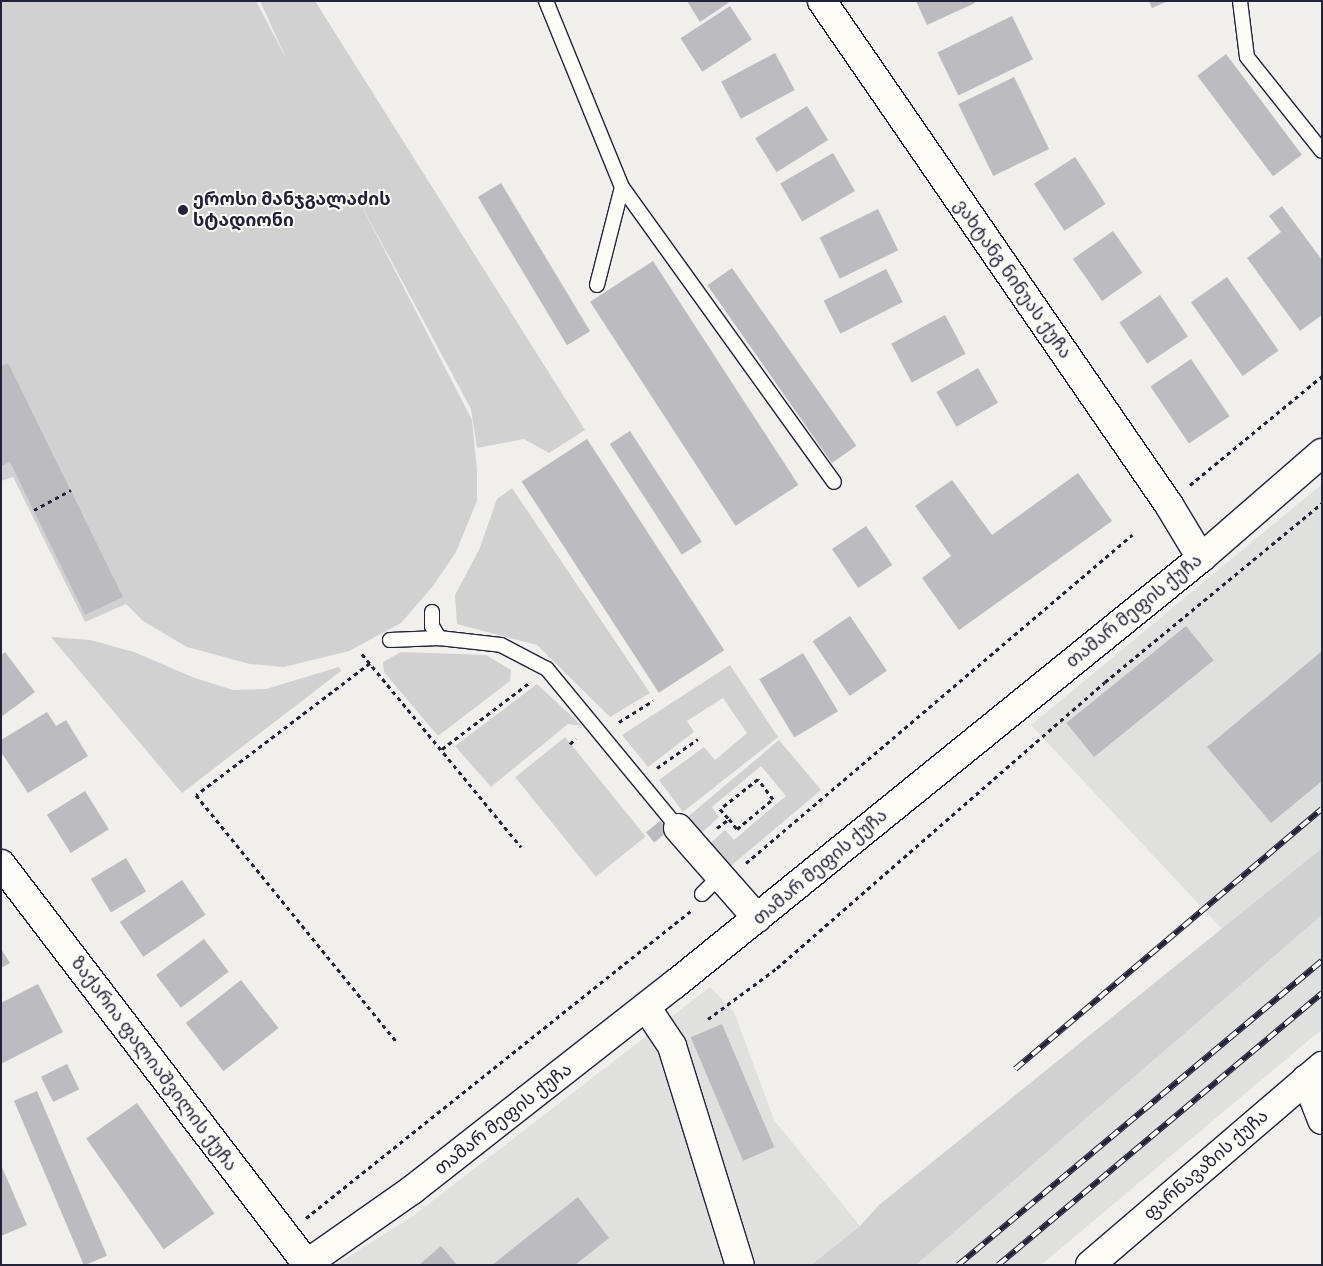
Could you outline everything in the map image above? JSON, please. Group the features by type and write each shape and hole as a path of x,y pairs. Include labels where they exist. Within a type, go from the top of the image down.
{"street":[{"name":"ვახტანგ ნინუას ქუჩა","path":"822,1 1169,505 1201,558"},
{"name":"თამარ მეფის ქუჩა","path":"306,1264 412,1190 758,918 939,767 1201,558 1322,453"},
{"path":"687,837 712,885 758,918"},
{"name":"ზაქარია ფალიაშვილის ქუჩა","path":"1,864 306,1264"},
{"path":"646,1007 672,1046 740,1265"},
{"path":"1314,1073 1322,1120"},
{"name":"ფარნავაზის ქუჩა","path":"1090,1265 1314,1073"}],"lane":[{"path":"546,1 622,187 834,482"},
{"path":"1240,1 1247,57 1322,151"},
{"path":"596,285 622,187"},
{"path":"432,612 432,626 439,638"},
{"path":"390,640 439,638 501,645 547,669 687,837"}],"path":[{"path":"1184,490 1322,376"},
{"path":"34,510 71,490"},
{"path":"708,1019 776,968 1105,682 1322,503"},
{"path":"362,654 521,847"},
{"path":"370,663 196,794 396,1041"},
{"path":"442,749 547,669"},
{"path":"601,733 653,701"},
{"path":"640,779 698,739"},
{"path":"758,779 773,799 737,828 729,819 720,809 758,779"},
{"path":"687,837 729,819"}],"shaded area":[{"name":"ეროსი მანჯგალაძის სტადიონი","path":"1,1 256,1 287,60 260,1 315,1 585,430 549,453 524,439 477,448 471,409 357,197 472,420 477,470 477,501 456,552 433,586 401,623 349,651 284,667 250,664 187,647 143,621 126,604 85,622 13,477 1,481"},
{"path":"1322,484 1322,848 1222,929 1031,725"},
{"path":"512,488 650,693 610,717 537,645 457,624 455,595 479,550 497,499"},
{"path":"51,637 90,640 134,652 195,678 233,690 266,689 339,667 341,671 182,793"},
{"path":"401,652 486,655 511,670 510,681 438,736 384,672 383,662"},
{"path":"730,665 778,737 683,812 659,780 704,747 715,760 747,733 723,698 687,721 694,732 648,767 622,735"},
{"path":"537,684 582,726 568,724 491,787 455,746"},
{"path":"565,737 646,836 596,877 515,777"},
{"path":"779,740 821,790 726,870 706,847 725,830 734,840 786,796 761,766 712,807 719,817 698,836 684,820"},
{"path":"1322,848 1322,915 916,1265 811,1265 860,1226 879,1205"},
{"path":"1322,915 1322,1029 1041,1265 916,1265"},
{"path":"710,987 734,1012 774,1120 860,1226 811,1265 335,1265 413,1216"}],"building":[{"path":"687,1 731,1 700,22"},
{"path":"916,1 974,1 975,3 927,25"},
{"path":"1149,1 1168,1 1152,8"},
{"path":"730,6 752,40 702,72 681,38"},
{"path":"1012,16 1033,59 958,96 937,52"},
{"path":"775,53 795,90 741,119 721,82"},
{"path":"1226,54 1302,155 1273,176 1197,76"},
{"path":"1014,77 1049,149 993,176 958,104"},
{"path":"807,106 828,140 776,172 755,138"},
{"path":"833,153 855,191 802,222 780,184"},
{"path":"1075,157 1105,204 1064,231 1034,184"},
{"path":"501,183 590,331 567,345 478,197"},
{"path":"1282,206 1322,260 1322,315 1300,331 1247,258 1281,232 1269,216"},
{"path":"878,209 898,250 840,279 820,237"},
{"path":"1113,231 1142,273 1102,301 1073,259"},
{"path":"653,261 798,485 736,526 590,302"},
{"path":"732,268 856,446 832,463 707,285"},
{"path":"886,269 903,302 840,334 824,301"},
{"path":"1227,277 1279,351 1243,376 1191,302"},
{"path":"1160,295 1188,336 1147,364 1119,322"},
{"path":"945,315 966,354 912,382 891,344"},
{"path":"1191,359 1230,416 1189,444 1150,386"},
{"path":"8,363 123,597 85,615 10,462 1,466 1,366"},
{"path":"978,368 998,403 956,427 936,392"},
{"path":"630,431 702,542 682,555 610,444"},
{"path":"587,439 724,650 659,693 522,481"},
{"path":"1078,473 1112,521 959,630 922,578 951,556 915,506 952,480 992,535"},
{"path":"866,526 892,565 858,588 832,549"},
{"path":"850,616 887,671 850,696 813,641"},
{"path":"1186,626 1214,660 1094,757 1066,723"},
{"path":"1322,651 1322,781 1271,823 1207,747"},
{"path":"5,652 35,692 1,717 1,655"},
{"path":"803,653 838,711 794,738 759,679"},
{"path":"47,712 56,726 66,720 88,756 28,793 1,752 1,740"},
{"path":"85,791 109,829 71,853 47,815"},
{"path":"660,821 668,831 654,842 646,832"},
{"path":"126,858 146,891 111,913 91,879"},
{"path":"182,880 205,915 143,957 120,922"},
{"path":"204,939 229,972 181,1008 156,975"},
{"path":"1,949 10,963 1,968"},
{"path":"241,980 279,1028 223,1071 186,1023"},
{"path":"38,984 63,1032 1,1064 1,1003"},
{"path":"722,1024 774,1147 743,1161 691,1037"},
{"path":"67,1064 79,1089 53,1102 41,1077"},
{"path":"37,1091 107,1256 84,1265 14,1101"},
{"path":"137,1103 214,1214 164,1249 86,1139"},
{"path":"1,1165 27,1225 1,1236"},
{"path":"578,1197 609,1238 575,1265 492,1265"},
{"path":"441,1246 457,1265 419,1265"}],"railway":[{"path":"1015,1069 1322,809"},
{"path":"958,1265 1322,961"},
{"path":"998,1265 1322,993"}],"place":[{"name":"ეროსი მანჯგალაძის სტადიონი","path":"183,210"}]}
